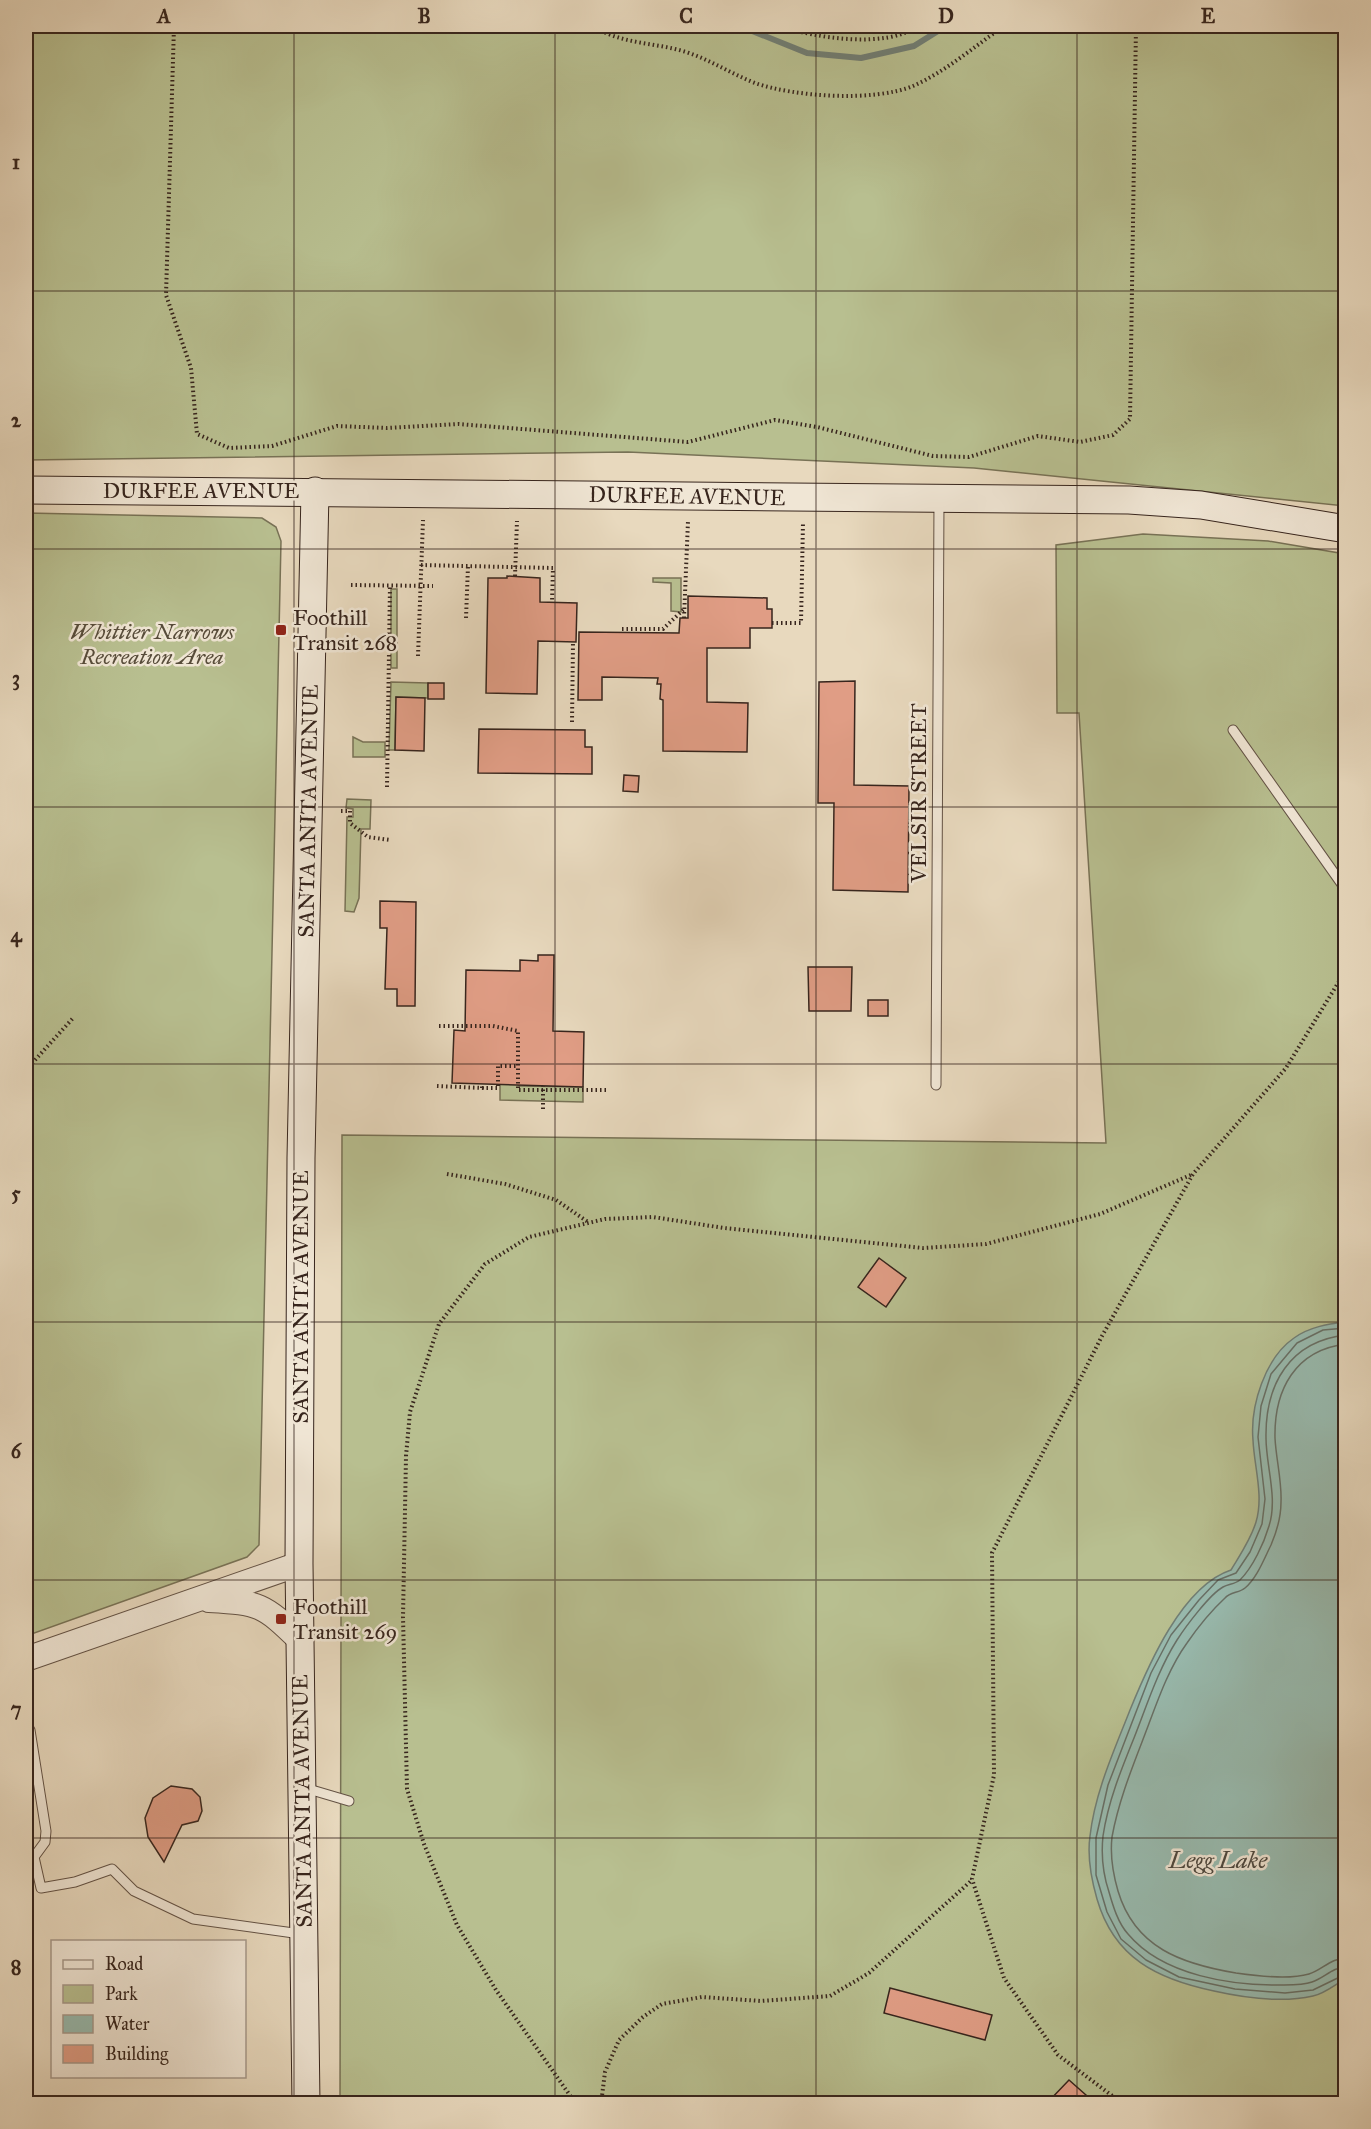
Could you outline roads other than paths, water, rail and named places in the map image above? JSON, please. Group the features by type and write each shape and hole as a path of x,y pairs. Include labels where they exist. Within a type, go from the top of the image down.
{"main road":[{"name":"DURFEE AVENUE","path":"26,490 315,491 939,500 1078,499 1201,505 1346,529"},
{"name":"SANTA ANITA AVENUE","path":"306,2103 299,1564 301,1158 315,491"}],"street":[{"path":"26,1659 299,1564"},
{"path":"197,1599 249,1602 272,1613 300,1640"}],"lane":[{"name":"VELSIR STREET","path":"936,1085 939,500"},
{"path":"1233,730 1346,890"},
{"path":"26,1731 30,1730 46,1832 45,1842 30,1855 41,1888 75,1882 112,1869 134,1891 193,1919 303,1935"},
{"path":"302,1788 349,1801"}],"water":[{"name":"Legg Lake","path":"1345,1322 1345,1979 1321,1993 1301,1998 1264,1999 1238,1996 1193,1986 1156,1972 1140,1963 1114,1937 1097,1899 1091,1875 1089,1852 1092,1820 1112,1756 1137,1692 1157,1651 1182,1610 1197,1592 1213,1579 1231,1570 1254,1528 1259,1502 1254,1450 1254,1413 1267,1370 1284,1347 1300,1334 1319,1327"}],"waterway":[{"path":"740,26 807,53 861,58 914,46 946,26"}],"place":[{"name":"Foothill Transit 268","path":"281,630"},
{"name":"Foothill Transit 269","path":"281,1619"}],"park label":[{"name":"Whittier Narrows Recreation Area","path":"152,644"}]}
